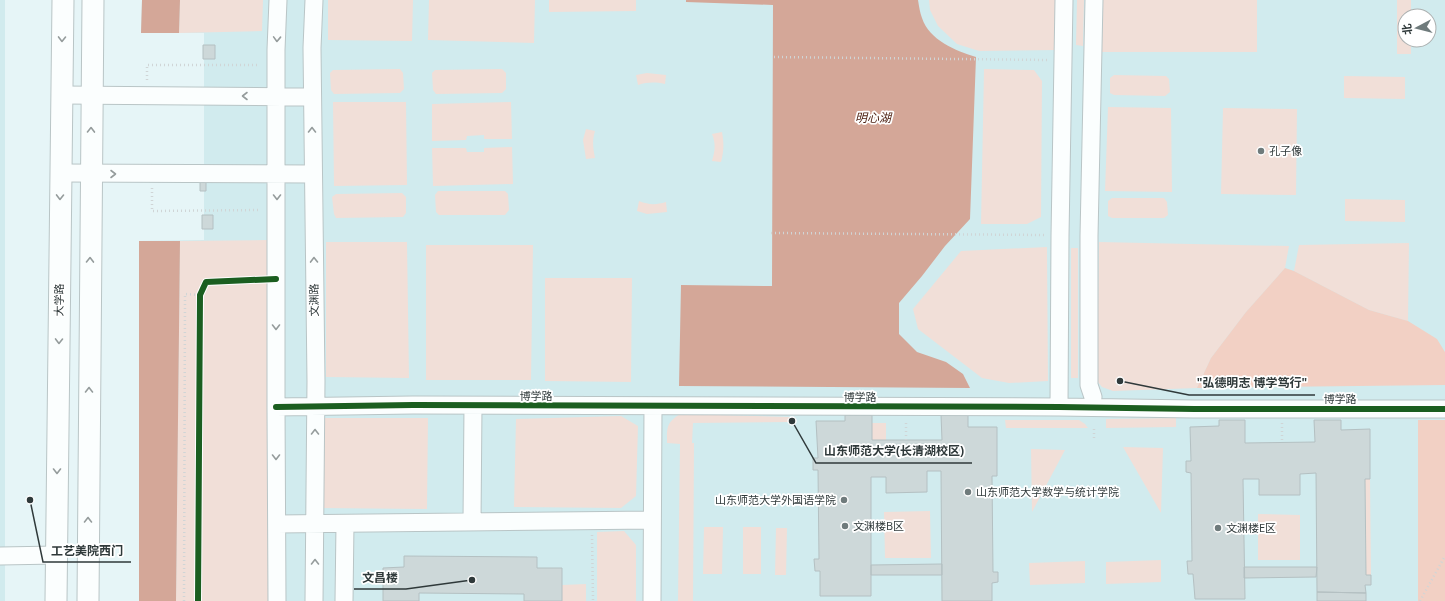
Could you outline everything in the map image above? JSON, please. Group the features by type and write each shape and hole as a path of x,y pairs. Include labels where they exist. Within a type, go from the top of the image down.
{"main road":[{"name":"大学路","path":"56,601 63,0"},
{"path":"88,601 93,0"}],"street":[{"path":"277,601 276,65 278,0"},
{"name":"文渊路","path":"314,0 312,48 315,406 314,601"},
{"path":"1059,407 1064,0"},
{"path":"1093,397 1089,385 1089,236 1094,0"},
{"path":"62,95 312,97"},
{"path":"60,173 313,174"},
{"path":"472,522 473,406"},
{"path":"652,601 653,406"},
{"name":"博学路","path":"276,407 653,406 1445,409"},
{"path":"277,524 652,520"},
{"path":"344,601 345,524"},
{"path":"0,556 57,555"}],"path":[{"path":"774,57 1063,60"},
{"path":"147,96 148,65 276,65"},
{"path":"151,174 152,211 277,209"},
{"path":"771,233 1060,236"},
{"path":"200,303 200,295 203,289"},
{"path":"184,601 185,294 200,295"},
{"path":"1094,426 1094,438"},
{"path":"593,521 593,601"},
{"path":"1420,601 1445,556"}],"shaded area":[{"path":"0,0 5,0 5,601 0,601"},
{"path":"142,0 1445,0 1445,601 139,601 139,241 204,240 204,33 141,33"},
{"path":"180,0 263,0 262,31 179,33"},
{"path":"328,0 413,0 412,41 328,40"},
{"path":"429,0 535,0 534,43 428,40"},
{"path":"549,0 636,0 636,11 549,12"},
{"path":"929,0 1057,0 1057,50 979,51 957,44 938,26 930,10"},
{"path":"1077,0 1084,0 1083,46 1076,45"},
{"path":"1098,0 1257,0 1257,52 1098,52"},
{"path":"1397,0 1411,0 1411,8 1397,8"},
{"path":"1397,48 1411,48 1411,54 1397,54"},
{"path":"400,69 403,73 404,89 400,93 334,94 331,90 330,73 333,70"},
{"path":"502,69 506,73 506,89 502,93 436,94 433,90 432,73 435,70"},
{"path":"984,69 1034,70 1042,81 1041,217 1027,224 981,224"},
{"path":"647,73 666,75 665,84 645,83 638,85 636,75"},
{"path":"1114,75 1166,76 1169,79 1170,92 1165,96 1114,95 1110,93 1110,78"},
{"path":"1344,76 1405,77 1405,99 1344,98"},
{"path":"333,102 406,102 407,185 334,186"},
{"path":"511,102 512,139 484,139 484,135 467,136 466,140 432,141 432,104"},
{"path":"1108,107 1171,108 1172,192 1105,191"},
{"path":"1223,108 1297,109 1296,195 1221,194"},
{"path":"586,129 595,131 593,144 595,158 586,159 583,140"},
{"path":"722,132 723,154 721,162 712,161 715,148 712,134"},
{"path":"512,147 513,184 433,186 432,148 466,148 467,152 484,152 484,148"},
{"path":"438,191 505,191 508,194 509,210 505,215 439,215 436,212 435,195"},
{"path":"402,193 406,197 406,213 403,217 336,218 334,214 332,197 336,194"},
{"path":"1112,198 1164,198 1167,202 1168,215 1164,218 1112,218 1108,216 1108,201"},
{"path":"1345,199 1405,200 1405,222 1345,221"},
{"path":"639,201 652,204 666,202 667,212 647,214 637,211"},
{"path":"268,240 269,601 176,601 180,241"},
{"path":"326,242 407,242 409,378 326,377"},
{"path":"1099,242 1289,246 1285,268 1246,312 1211,358 1197,388 1113,391 1102,387 1097,381"},
{"path":"1409,243 1408,321 1369,310 1294,271 1299,245"},
{"path":"426,245 533,245 531,380 426,380"},
{"path":"1047,247 1048,381 1009,383 982,378 918,329 913,309 961,251"},
{"path":"1071,248 1078,248 1078,378 1071,378"},
{"path":"1285,268 1294,271 1369,310 1408,321 1437,339 1445,352 1445,385 1197,388 1211,358 1246,312"},
{"path":"545,278 632,278 631,382 545,381"},
{"path":"680,414 791,417 791,422 693,423 693,601 678,601 680,444 667,443 668,426 672,420"},
{"path":"621,416 638,426 636,496 621,508 514,507 516,419"},
{"path":"318,418 428,418 427,509 318,508"},
{"path":"1176,418 1176,427 1106,428 1106,419"},
{"path":"1005,420 1079,420 1088,428 1006,428"},
{"path":"1418,420 1445,420 1445,601 1418,601"},
{"path":"872,423 886,423 886,440 872,440"},
{"path":"1123,447 1163,448 1161,513"},
{"path":"1031,449 1065,450 1032,512"},
{"path":"1365,479 1370,479 1371,575 1366,575"},
{"path":"930,511 931,558 885,558 884,512"},
{"path":"1258,514 1300,515 1300,560 1258,560"},
{"path":"704,527 723,527 722,574 703,574"},
{"path":"743,527 761,527 761,574 743,574"},
{"path":"776,528 787,528 786,575 775,575"},
{"path":"624,531 636,545 636,601 597,601 597,532"},
{"path":"1161,560 1161,582 1106,584 1106,562"},
{"path":"1085,561 1085,583 1030,585 1029,563"},
{"path":"586,584 586,601 562,601 562,585"}],"water":[{"path":"142,0 180,0 179,33 141,33"},
{"name":"明心湖","path":"686,0 918,0 922,18 931,33 944,44 976,57 970,219 945,246 899,303 899,334 917,352 946,362 963,374 970,388 679,386 681,285 772,286 773,5 686,2"},
{"path":"139,241 180,241 176,601 139,601"}],"building":[{"path":"203,45 215,45 215,59 203,59"},
{"path":"200,180 206,180 206,191 200,191"},
{"path":"202,215 213,215 213,229 202,229"},
{"name":"文渊楼B区","path":"845,415 872,415 872,440 942,440 941,415 968,415 968,427 997,427 997,476 992,476 993,572 998,572 998,582 992,583 992,601 942,601 941,471 927,471 927,492 886,493 886,477 871,477 871,596 820,596 820,571 815,571 814,559 819,559 818,470 813,470 813,458 818,458 816,421 845,421"},
{"name":"文渊楼E区","path":"1219,420 1245,420 1245,443 1315,442 1314,420 1341,420 1341,430 1370,429 1370,479 1365,479 1366,575 1371,575 1371,585 1365,585 1366,593 1317,592 1316,473 1300,474 1300,495 1259,495 1259,479 1243,479 1245,599 1195,599 1193,574 1188,574 1187,561 1192,561 1191,473 1186,472 1186,461 1191,461 1190,427 1219,426"},
{"path":"404,556 537,557 537,568 562,568 562,601 524,601 524,594 419,593 419,601 383,601 383,568 404,567"},
{"path":"942,564 942,575 871,575 871,565"},
{"path":"1244,567 1317,567 1316,577 1244,578"},
{"path":"1317,592 1366,593 1366,601 1317,601"}],"cycle path":[{"path":"198,601 200,295 206,282 276,279"},
{"path":"276,407 413,405 1445,409"}],"place":[{"name":"孔子像","path":"1261,151"},
{"name":"\"弘德明志 博学笃行\"","path":"1120,381"},
{"name":"山东师范大学(长清湖校区)","path":"792,421"},
{"name":"山东师范大学数学与统计学院","path":"968,492"},
{"name":"工艺美院西门","path":"30,500"},
{"name":"山东师范大学外国语学院","path":"844,500"},
{"name":"文渊楼B区","path":"845,526"},
{"name":"文渊楼E区","path":"1218,528"},
{"name":"文昌楼","path":"472,580"}]}
